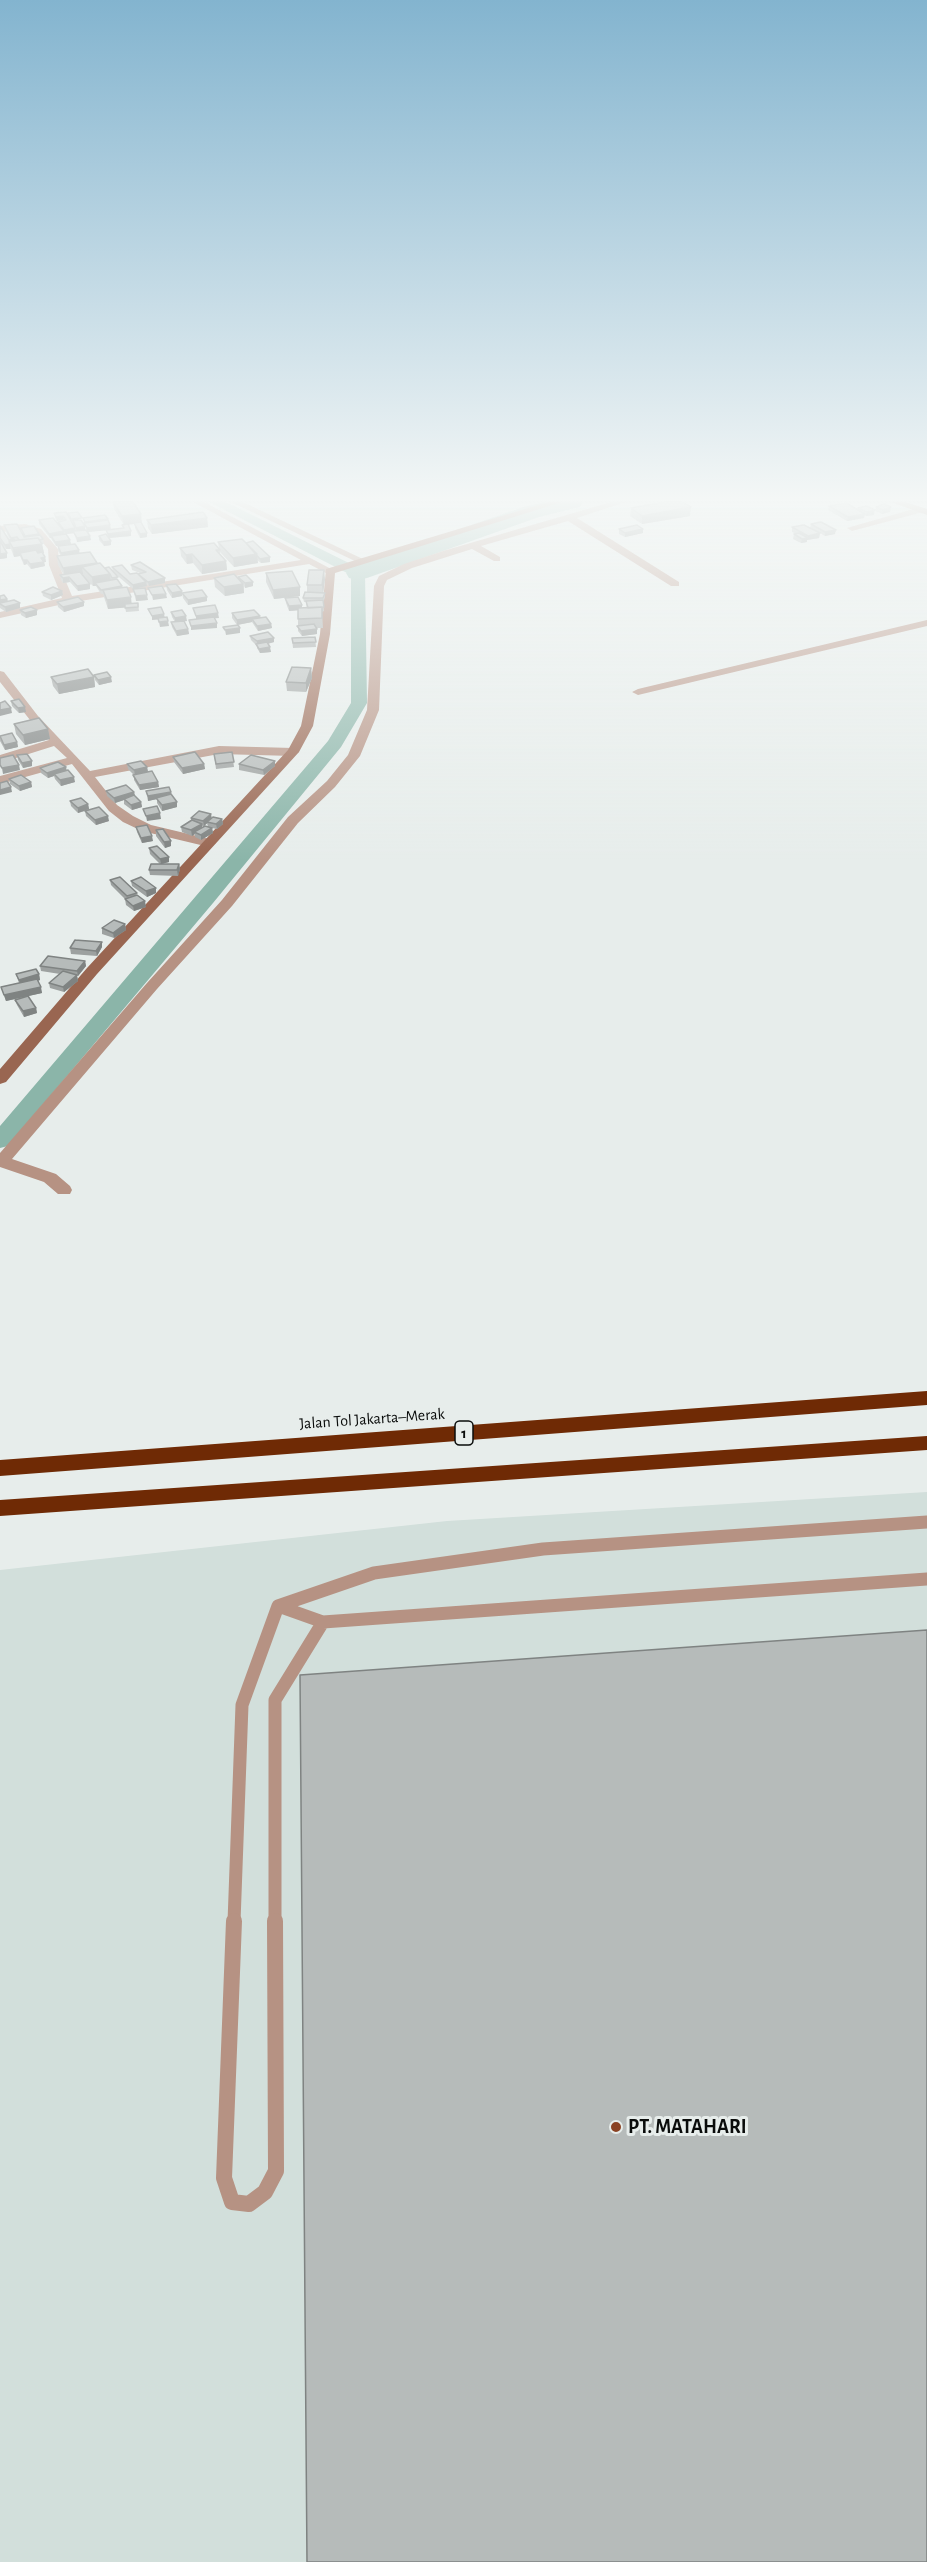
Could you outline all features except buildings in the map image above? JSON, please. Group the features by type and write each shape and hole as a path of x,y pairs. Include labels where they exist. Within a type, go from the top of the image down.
{"highway":[{"name":"Jalan Tol Jakarta–Merak","path":"0,1468 927,1398"},
{"path":"0,1509 927,1443"}],"street":[{"path":"0,1079 92,971 293,752 307,726 326,622"},
{"path":"64,1190 50,1178 1,1162 152,986 227,903 292,820 331,784 354,756 373,710 377,622"},
{"path":"638,692 927,623"},
{"path":"0,674 34,718 75,760 113,808 128,819 147,828 209,843"},
{"path":"0,759 57,741"},
{"path":"88,776 189,754 219,750 293,752"},
{"path":"0,780 75,760"}],"lane":[{"path":"278,1606 375,1574 543,1549 927,1522"},
{"path":"278,1606 323,1622 927,1580"},
{"path":"278,1606 242,1705 224,2178 232,2202 249,2204 265,2193 276,2171 275,1700 323,1622"}],"shaded area":[{"path":"927,1492 927,2562 0,2562 0,1570 447,1521"}],"waterway":[{"path":"0,1141 335,743 359,703 358,622"}],"place":[{"name":"PT. MATAHARI","path":"616,2127"}]}
